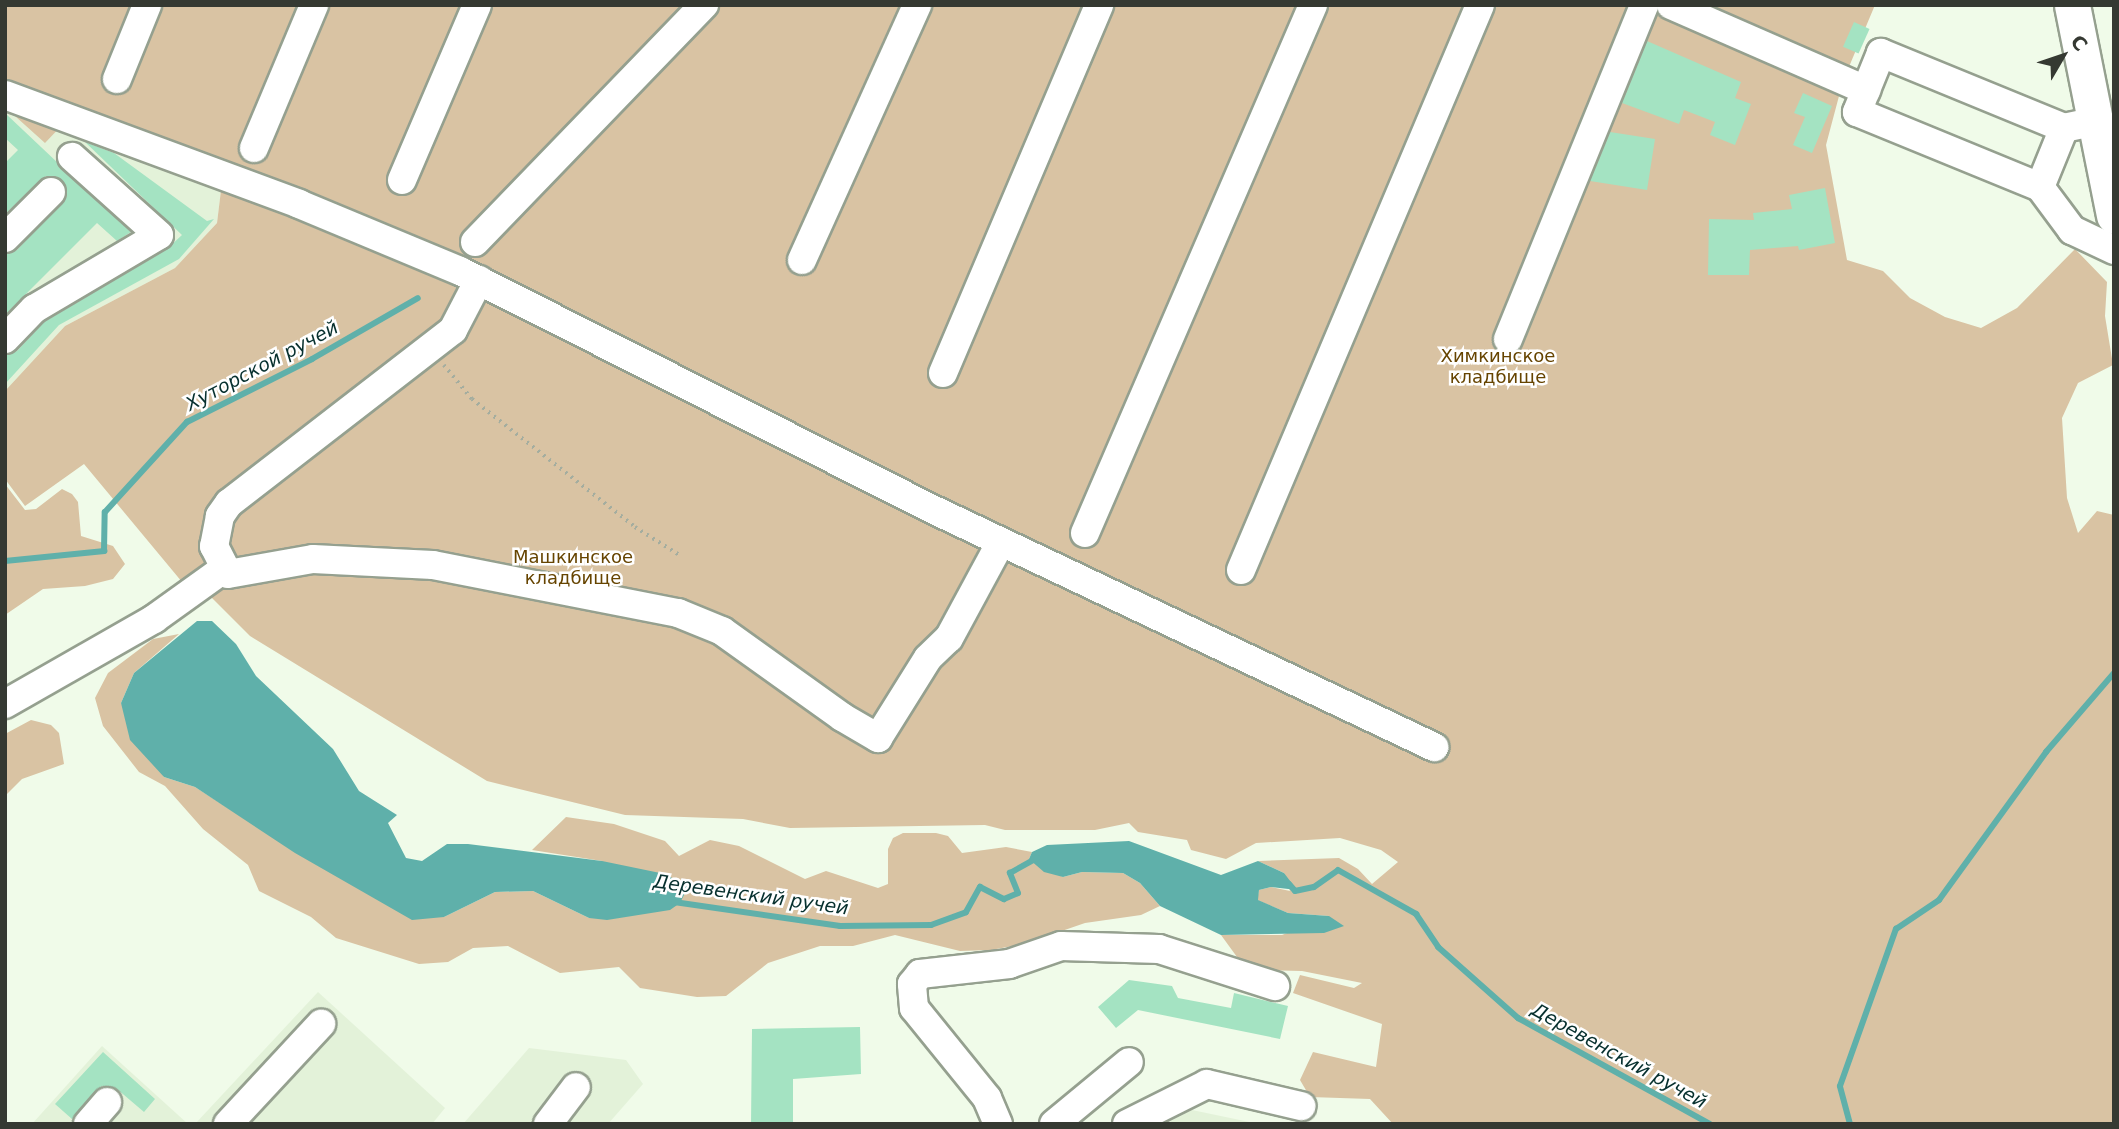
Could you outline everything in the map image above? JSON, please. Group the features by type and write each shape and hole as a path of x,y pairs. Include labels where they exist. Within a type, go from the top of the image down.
{"main road":[{"path":"2072,5 2081,124 2114,216"}],"lane":[{"path":"117,79 148,5"},
{"path":"254,148 314,5"},
{"path":"402,180 477,5"},
{"path":"475,242 704,5"},
{"path":"802,260 917,5"},
{"path":"943,373 1099,5"},
{"path":"1085,533 1313,5"},
{"path":"1241,570 1480,5"},
{"path":"1508,339 1644,5"},
{"path":"1671,5 1866,90"},
{"path":"2040,187 2081,124 1881,53 1857,112 2040,187 2072,230 2114,250"},
{"path":"5,95 299,204 479,280 1001,542 1434,747"},
{"path":"5,339 34,309 159,235 72,157"},
{"path":"5,238 51,192"},
{"path":"479,280 453,330 229,503 214,546 228,574 313,559 433,565 678,612 722,631 842,717 878,738 928,657 949,638 1001,542"},
{"path":"5,705 154,619 225,568"},
{"path":"998,1124 987,1098 914,1008 912,984 920,974 1009,964 1061,946 1159,949 1275,986"},
{"path":"228,1124 321,1024"},
{"path":"1054,1124 1129,1062"},
{"path":"1127,1124 1207,1084 1301,1106"},
{"path":"548,1124 576,1087"},
{"path":"88,1124 107,1102"}],"path":[{"path":"429,348 472,398 635,527 681,555"}],"shaded area":[{"path":"5,107 64,123 222,182 217,223 175,268 65,326 5,391"},
{"path":"318,992 445,1108 432,1124 195,1124"},
{"path":"102,1046 188,1124 32,1124"},
{"path":"529,1048 626,1060 643,1084 608,1124 463,1124"},
{"path":"1192,1110 1259,1124 1165,1124"}],"green space":[{"path":"5,5 1875,5 1843,81 1826,145 1847,260 1883,271 1910,298 1945,317 1981,328 2017,308 2075,249 2107,282 2105,316 2113,365 2078,383 2062,418 2067,498 2078,533 2097,511 2114,515 2114,1124 1393,1124 1370,1099 1310,1097 1300,1080 1313,1052 1376,1067 1382,1024 1293,993 1300,975 1354,988 1362,983 1302,971 1264,970 1237,957 1221,935 1282,935 1329,916 1288,913 1257,900 1259,890 1271,887 1290,891 1284,873 1258,861 1339,858 1358,869 1372,884 1398,862 1381,850 1340,838 1256,843 1226,859 1191,850 1187,840 1138,832 1129,823 1095,830 1005,830 985,825 790,828 743,819 625,815 487,781 250,636 209,595 197,600 84,464 25,506 5,479 5,391 65,326 175,268 217,223 222,182 64,123 45,143 5,107"},
{"path":"5,484 25,510 36,509 62,489 72,494 78,502 81,536 113,546 125,564 113,579 85,586 43,589 5,615"},
{"path":"179,634 134,673 121,703 164,777 195,787 231,810 444,917 495,892 533,891 589,918 602,861 532,850 566,817 614,824 665,841 679,856 710,840 739,846 805,879 826,871 878,888 888,884 888,849 893,838 903,833 936,833 948,836 962,853 1006,847 1032,852 1029,859 1063,877 1082,872 1123,873 1140,883 1160,906 1141,915 1085,923 1024,944 991,950 960,951 895,935 853,946 820,946 768,963 726,996 697,997 640,988 619,967 560,973 508,946 473,948 448,962 419,964 336,938 311,917 259,891 248,865 203,829 165,786 139,772 103,726 95,698 108,673 153,639"},
{"path":"31,720 51,725 59,733 64,764 22,779 5,796 5,734"}],"water":[{"path":"197,621 212,621 236,644 256,676 333,749 359,791 397,815 388,823 406,858 422,861 447,844 468,844 602,861 665,874 688,887 680,903 670,910 607,920 589,918 533,891 495,892 444,917 412,920 295,853 195,787 164,777 130,740 121,703 134,673"},
{"path":"1129,841 1221,875 1258,861 1284,873 1297,890 1271,887 1259,890 1258,900 1288,913 1329,916 1344,926 1324,933 1221,935 1160,906 1140,883 1123,873 1082,872 1063,877 1044,872 1029,859 1032,852 1047,845"}],"building":[{"path":"1854,22 1870,29 1859,54 1843,47"},
{"path":"1647,41 1741,82 1735,98 1751,104 1735,145 1710,135 1715,122 1684,110 1679,124 1622,103"},
{"path":"1803,93 1832,106 1812,153 1793,145 1805,117 1794,113"},
{"path":"5,113 131,232 117,241 97,223 5,315 5,254 17,250 67,196 62,180 46,176 5,214 5,163 18,150 5,138"},
{"path":"1610,132 1655,139 1647,190 1590,181"},
{"path":"85,142 114,153 207,221 214,219 179,259 59,325 5,384 5,355 17,351 44,322 167,249 182,235"},
{"path":"1825,188 1835,243 1799,250 1798,246 1750,250 1749,275 1708,275 1709,219 1754,220 1753,213 1792,209 1789,195"},
{"path":"1129,980 1172,986 1178,998 1231,1008 1234,993 1288,1006 1280,1039 1138,1010 1116,1028 1098,1007"},
{"path":"860,1027 861,1074 793,1079 793,1124 751,1124 752,1029"},
{"path":"103,1052 155,1099 144,1112 117,1089 102,1086 72,1119 55,1104"}],"waterway":[{"name":"Хуторской ручей","path":"5,561 104,551 105,512 187,422 312,359 418,298"},
{"path":"1850,1124 1840,1086 1896,929 1939,900 2046,752 2114,673"},
{"name":"Деревенский ручей","path":"674,902 840,926 931,925 966,912 980,887 1004,899 1018,893 1010,873 1037,858"},
{"name":"Деревенский ручей","path":"1289,884 1295,891 1314,887 1338,870 1416,914 1438,947 1518,1018 1710,1124"}],"park label":[{"name":"Химкинское кладбище","path":"1498,367"},
{"name":"Машкинское кладбище","path":"573,568"}]}
